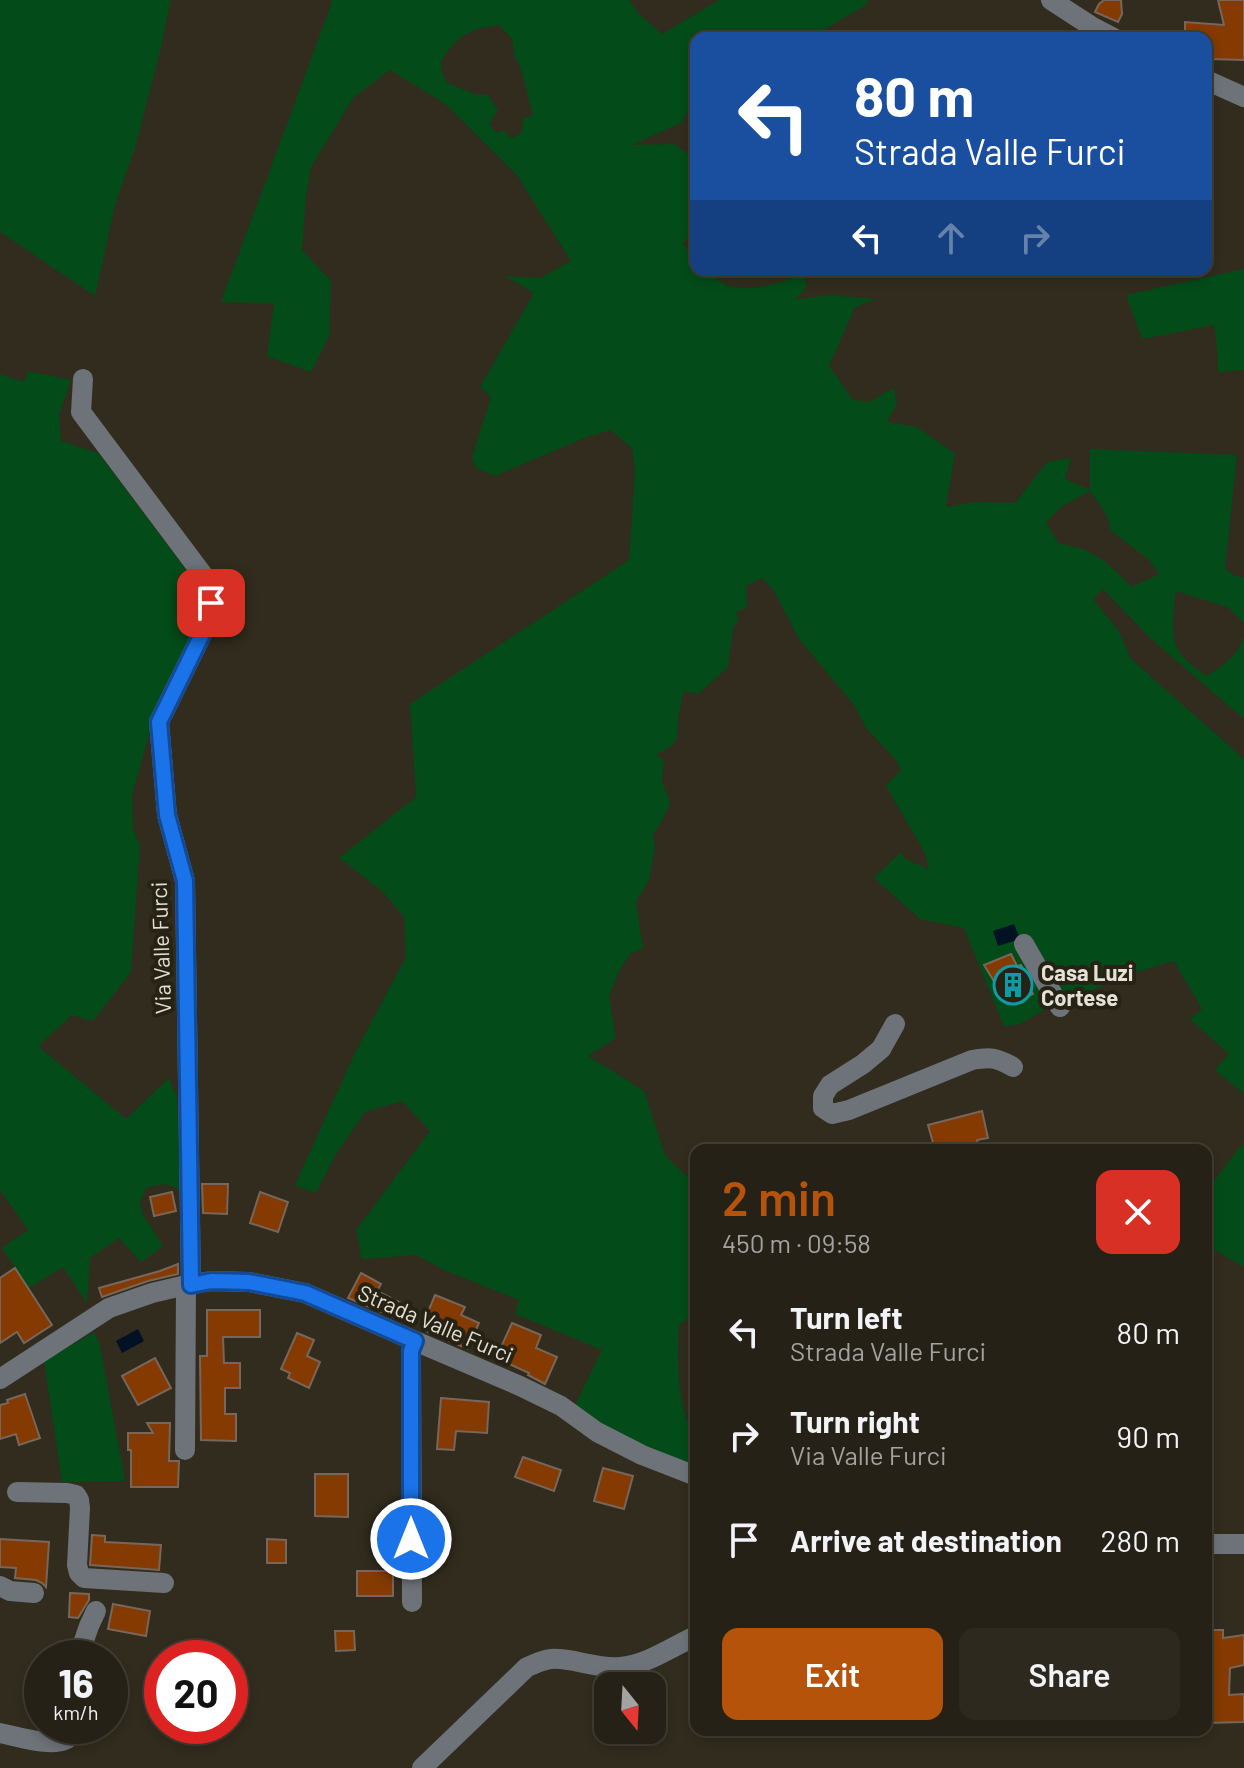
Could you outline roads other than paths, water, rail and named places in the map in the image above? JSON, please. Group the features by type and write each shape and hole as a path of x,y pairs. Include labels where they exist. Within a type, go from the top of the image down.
{"street":[{"path":"1051,0 1076,6 1091,26 1102,32"},
{"path":"1212,83 1244,97"},
{"name":"Via Valle Furci","path":"83,379 81,412 212,587 209,620 159,722 167,815 185,881 188,1285"},
{"path":"1024,944 1060,1007"},
{"path":"895,1024 881,1049 830,1085 823,1096 823,1108 832,1114 849,1110 972,1060 989,1057 1013,1067"},
{"name":"Strada Valle Furci","path":"0,1379 109,1308 188,1285 211,1281 249,1282 305,1293 520,1386 561,1406 597,1432 642,1455 690,1474"},
{"path":"185,1450 188,1285"},
{"path":"412,1602 411,1351 415,1341"},
{"path":"17,1492 76,1495 80,1508 77,1565 84,1578 164,1583"},
{"path":"1212,1544 1244,1544"},
{"path":"0,1586 10,1591 34,1593"},
{"path":"84,1640 96,1611"},
{"path":"422,1768 527,1667 554,1659 600,1668 623,1667 647,1660 690,1639"},
{"path":"0,1733 24,1737"}],"water":[{"path":"1014,924 1020,939 998,946 993,931"},
{"path":"138,1329 144,1341 122,1353 116,1341"}],"place":[{"name":"Casa Luzi Cortese","path":"1013,985"}]}
